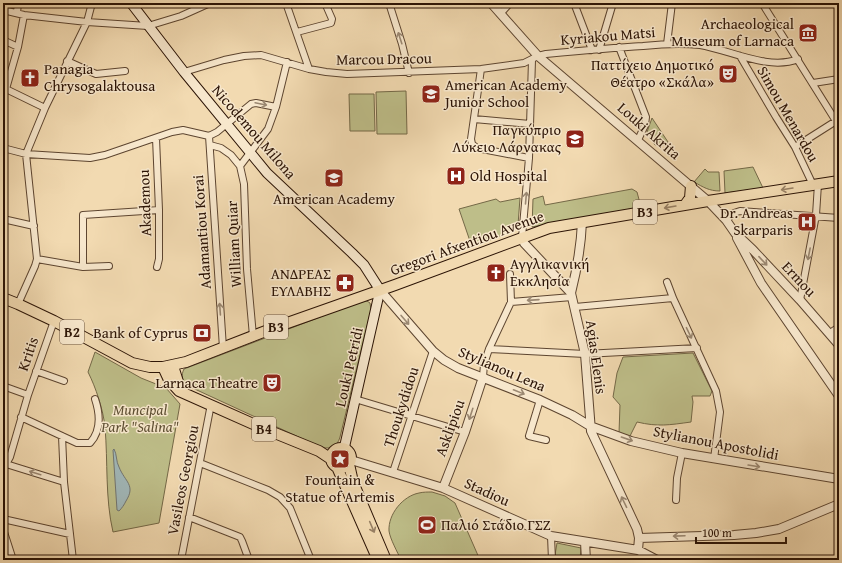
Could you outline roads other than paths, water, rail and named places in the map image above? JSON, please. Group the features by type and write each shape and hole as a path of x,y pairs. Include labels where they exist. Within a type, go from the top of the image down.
{"main road":[{"name":"Nicodemou Milona","path":"131,3 184,72 267,173 364,265 380,290"},
{"name":"Gregori Afxentiou Avenue","path":"168,367 549,228 708,201 839,181"},
{"path":"685,205 690,198 691,186"},
{"name":"Louki Petridi","path":"344,449 380,290"},
{"name":"B2","path":"3,298 54,321 132,363 141,366 168,367"},
{"name":"B4","path":"168,367 169,380 179,391 318,451 334,460"},
{"path":"378,560 334,460 338,449 344,449 349,452 353,482 386,560"},
{"path":"334,460 342,468 350,462"}],"street":[{"path":"17,13 18,3"},
{"path":"18,304 35,266 36,260 34,226 26,154 45,108 87,22 92,3"},
{"path":"3,10 24,15 87,22 148,26 181,16 210,3"},
{"path":"286,3 309,69"},
{"path":"297,32 331,23 332,19 325,3"},
{"path":"388,3 402,44 409,73"},
{"name":"Louki Akrita","path":"492,3 535,58 638,140 691,186 726,220 736,234"},
{"path":"500,14 510,3"},
{"path":"574,3 595,50"},
{"path":"595,50 613,3"},
{"path":"667,44 672,3"},
{"path":"762,3 838,123 795,147"},
{"path":"24,15 18,47 4,91 45,108"},
{"path":"3,40 18,47"},
{"name":"Kyriakou Matsi","path":"535,58 546,54 667,44 701,45 772,63 784,63 798,59"},
{"path":"619,47 646,117 645,125 638,140"},
{"name":"Marcou Dracou","path":"184,72 224,60 244,56 261,55 309,69 341,74 409,73 481,69 524,64 535,58"},
{"name":"Simou Menardou","path":"740,56 816,185"},
{"path":"522,237 529,158 535,58"},
{"path":"67,61 96,74 125,71"},
{"path":"210,145 221,148 231,155 240,166 268,129 276,108 287,62"},
{"path":"481,69 471,139 472,144 478,148 529,158"},
{"path":"813,83 839,79"},
{"path":"3,148 26,154 90,158 105,155 183,130 209,136 217,132 251,104 256,103 276,108"},
{"path":"474,119 530,124"},
{"name":"Adamantiou Korai","path":"209,136 223,348"},
{"name":"Akademou","path":"156,138 159,210 159,260 157,267"},
{"name":"William Quiar","path":"240,166 244,184 247,269 253,336"},
{"path":"800,300 816,215 816,185"},
{"path":"82,267 83,215 159,210"},
{"path":"726,220 734,213 740,211 816,215 839,218"},
{"path":"3,219 34,226"},
{"path":"511,302 571,295 581,246 582,222"},
{"path":"736,234 761,283 839,396"},
{"name":"Ermou","path":"736,234 800,300 839,345"},
{"name":"Agias Elenis","path":"522,237 524,243 571,295 585,354 590,426 593,436 637,529 639,538"},
{"path":"746,256 753,250"},
{"path":"36,260 82,267 108,266"},
{"path":"483,377 484,364 489,348 511,302 510,274"},
{"path":"667,282 716,392 720,412 714,459"},
{"name":"Stylianou Lena","path":"380,290 433,351 444,360 458,368 540,400 572,415 590,426"},
{"path":"575,307 673,298"},
{"name":"Kritis","path":"4,465 10,457 28,395 54,321"},
{"path":"830,333 839,327"},
{"path":"489,348 585,354 697,348"},
{"name":"Thoukydidou","path":"393,472 433,351"},
{"path":"36,372 64,381"},
{"name":"Asklipiou","path":"442,488 465,432 483,377"},
{"path":"3,386 28,395"},
{"path":"21,417 77,443 90,443 94,438 99,421 96,399"},
{"path":"356,399 465,432"},
{"path":"540,400 529,436 546,440"},
{"name":"Vasileos Georgiou","path":"181,560 211,404"},
{"name":"Stylianou Apostolidi","path":"590,426 631,441 682,454 839,479"},
{"path":"62,436 64,482 73,560"},
{"path":"676,500 677,478 682,454"},
{"name":"Stadiou","path":"350,462 393,472 442,488 551,536 638,550 657,560"},
{"path":"200,463 268,490 280,498 290,508 311,560"},
{"path":"4,465 64,482"},
{"path":"638,550 639,538 756,533 779,529 839,504"},
{"path":"189,518 240,536 249,560"},
{"path":"3,519 70,534"},
{"path":"3,529 13,560"},
{"path":"551,536 552,560"},
{"path":"585,542 586,560"}],"place":[{"name":"Archaeological Museum of Larnaca","path":"808,33"},
{"name":"Παττίχειο Δημοτικό Θέατρο «Σκάλα»","path":"728,74"},
{"name":"Panagia Chrysogalaktousa","path":"30,78"},
{"name":"American Academy Junior School","path":"431,94"},
{"name":"Παγκύπριο Λύκειο Λάρνακας","path":"575,139"},
{"name":"Old Hospital","path":"456,176"},
{"name":"American Academy","path":"334,178"},
{"name":"Dr. Andreas Skarparis","path":"807,222"},
{"name":"Αγγλικανική Εκκλησία","path":"496,273"},
{"name":"ΑΝΔΡΕΑΣ ΕΥΛΑΒΗΣ","path":"345,283"},
{"name":"Bank of Cyprus","path":"202,333"},
{"name":"Larnaca Theatre","path":"272,383"},
{"name":"Fountain & Statue of Artemis","path":"340,459"},
{"name":"Παλιό Στάδιο ΓΣΖ","path":"427,525"}],"park label":[{"name":"Muncipal Park \"Salina\"","path":"140,418"}]}
